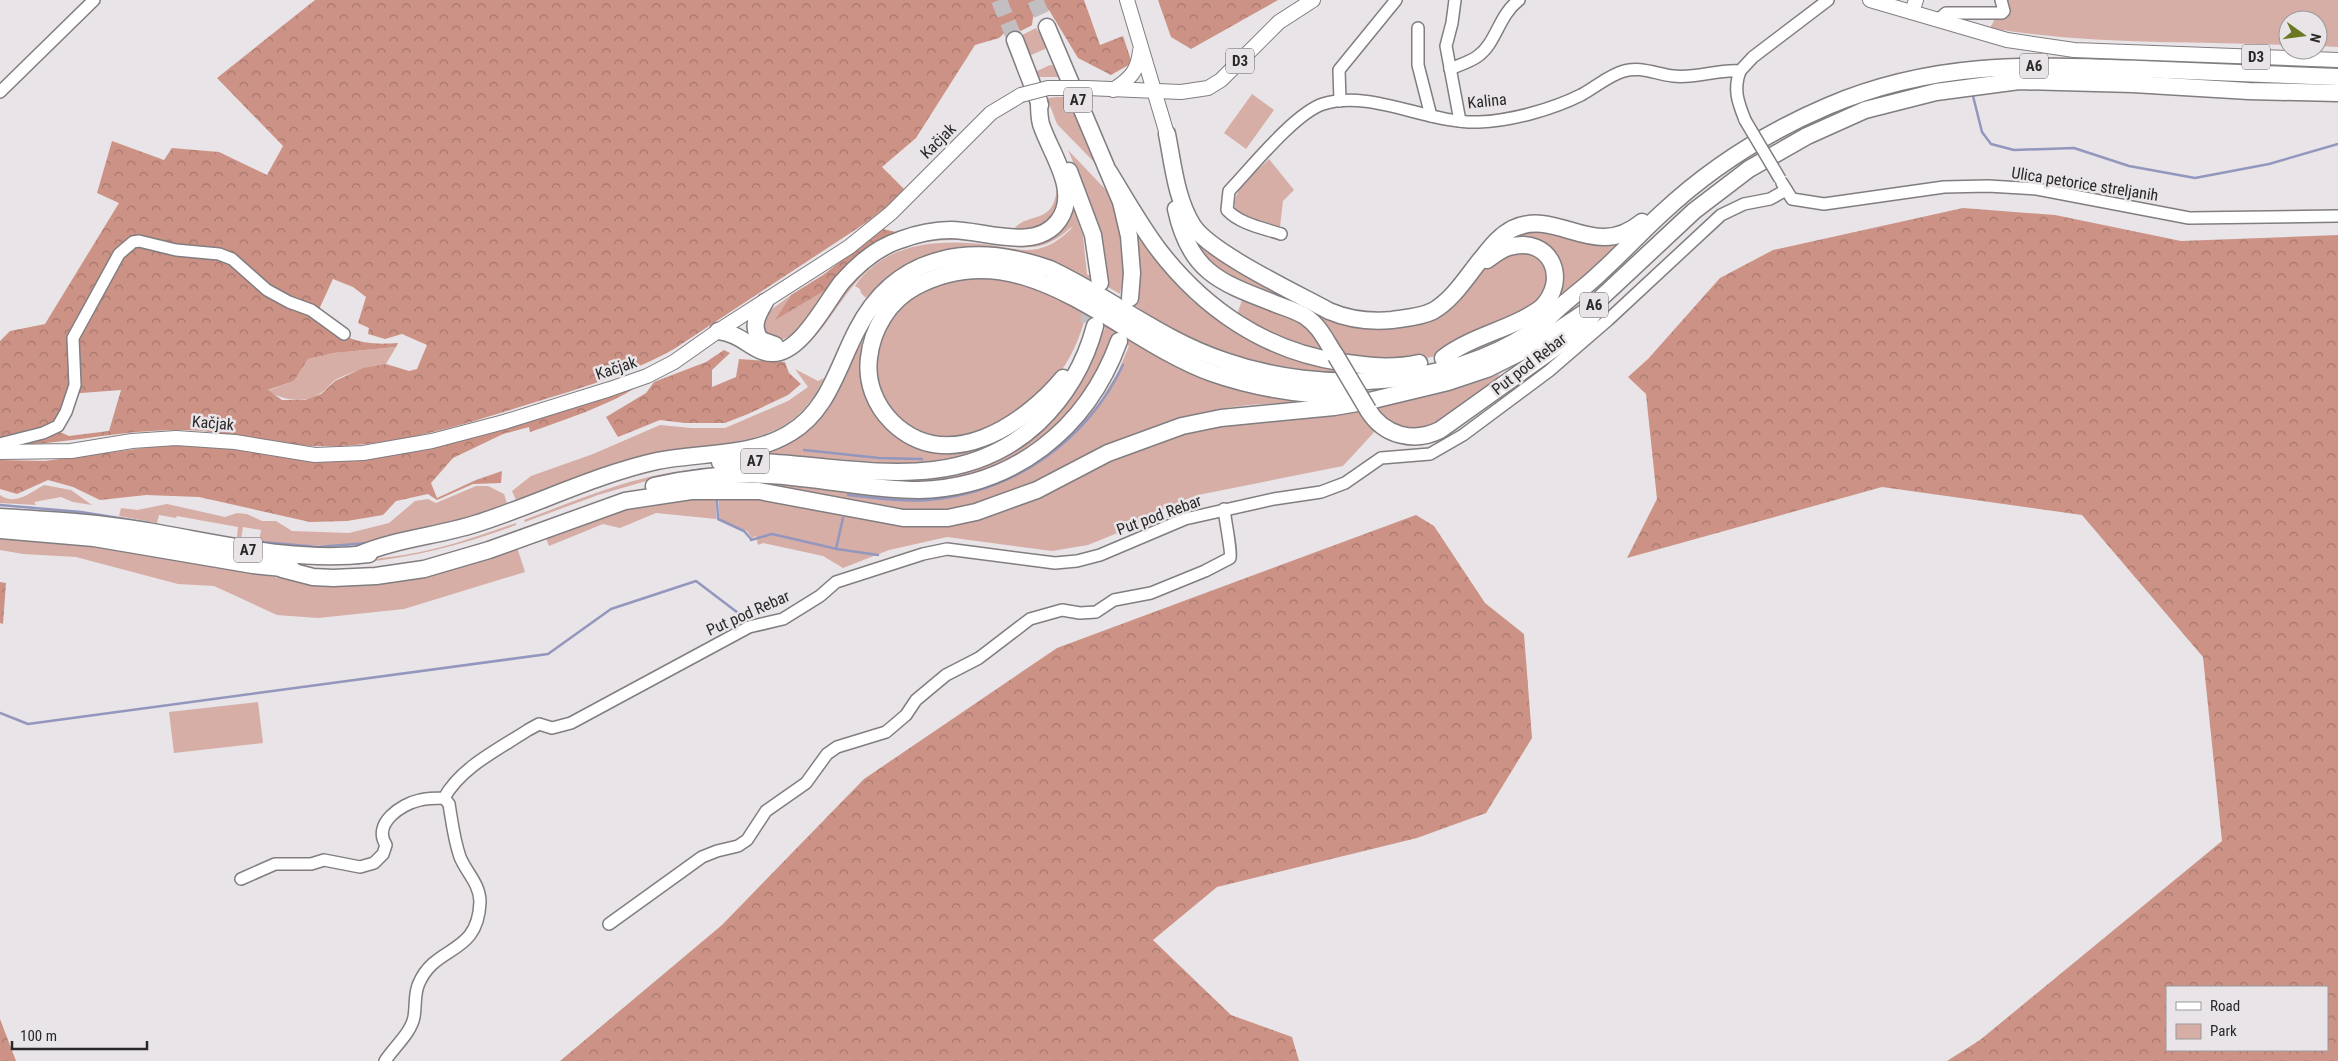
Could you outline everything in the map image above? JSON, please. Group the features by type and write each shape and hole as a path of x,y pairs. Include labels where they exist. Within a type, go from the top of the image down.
{"highway":[{"name":"A7","path":"1047,27 1110,172 1121,202 1129,236 1132,273 1130,298"},
{"name":"A7","path":"1015,40 1083,202 1096,245 1096,280"},
{"name":"A6","path":"1559,308 1599,274 1678,199 1745,149 1792,123 1871,90 1943,73 1981,68 2029,66 2338,77"},
{"name":"A6","path":"1409,390 1448,382 1487,369 1539,343 1606,295 1694,211 1749,169 1807,136 1866,110 1936,92 2019,82 2133,84 2249,91 2338,93"},
{"path":"718,331 739,336 764,352 775,354 802,338 835,292 856,269 878,251 898,240 928,232 953,230 1027,237 1046,231 1055,225 1064,210 1066,190 1041,124 1039,101"},
{"path":"1167,134 1175,172 1189,219 1199,233 1209,242 1344,317 1382,321 1424,314 1434,310 1444,302 1498,239 1507,232 1522,225 1546,225 1590,236 1614,237 1635,228 1658,209 1678,199"},
{"path":"1110,172 1157,248 1194,291 1219,312 1261,337 1308,356 1364,366 1412,365 1443,358 1504,338 1559,308"},
{"path":"1175,172 1175,198 1180,225 1201,265 1214,277 1228,285 1307,317 1319,329 1368,410 1382,426 1399,435 1418,437 1440,430 1580,329 1606,295"},
{"path":"1443,358 1464,343 1502,329 1536,312 1549,298 1555,276 1553,263 1544,252 1533,247 1519,246 1502,249 1470,272"},
{"path":"358,555 476,524 629,468 671,459 744,449 777,440 792,433 816,410 828,394 860,324 879,296 894,282 911,271 949,258 990,255 1031,262 1068,277 1169,338 1194,349 1224,361 1261,372 1307,380 1332,382 1385,379 1459,365 1526,335 1559,308"},
{"name":"A7","path":"0,517 63,520 139,530 256,551 329,556 358,555 412,548 456,538 602,484 649,471 689,464 758,461 915,473 938,471 966,465 1003,449 1049,412 1073,379 1088,348 1092,324 1076,359 1051,392 1015,423 1002,431 974,441 947,445 934,444 908,434 888,418 879,407 869,378 871,347 885,314 910,290 926,281 949,274 981,270 1012,273 1051,285 1139,337 1185,361 1245,383 1286,392 1325,396 1361,396 1409,390"},
{"path":"765,302 755,323 758,337 772,345 790,346"},
{"name":"A7","path":"0,530 94,538 282,569 343,571 432,559 493,540 619,495 678,481 705,477 756,475 800,477 920,490 963,485 1002,471 1048,445 1069,426 1106,373 1118,341"},
{"path":"282,569 306,576 333,578 376,576 424,569 482,552 625,501 691,491 759,491 795,496 883,516 924,519 948,518 1004,504 1037,490 1108,453 1182,426 1260,413 1334,407 1369,401 1409,390"}],"main road":[{"path":"1127,0 1167,134"},
{"name":"D3","path":"1155,91 1200,90 1214,85 1267,32 1313,0"},
{"name":"D3","path":"1870,0 1914,6 1938,20 2008,40 2074,50 2338,60"},
{"path":"1113,90 1127,81 1137,68 1140,45"},
{"name":"Kačjak","path":"0,452 71,451 162,438 207,438 315,455 363,453 432,442 504,422 647,376 674,362 869,232 991,113 1021,95 1048,88 1155,91"}],"street":[{"path":"0,92 94,0"},
{"path":"1340,101 1339,70 1396,0"},
{"path":"1455,0 1446,46 1460,122"},
{"path":"1450,69 1479,56 1490,43 1505,14 1519,0"},
{"path":"1786,190 1746,120 1736,95 1737,79 1740,71 1753,57 1828,0"},
{"path":"1938,20 1946,13 2002,13 2004,11 2001,0"},
{"path":"1418,28 1418,65 1431,116"},
{"name":"Kalina","path":"1281,234 1245,222 1232,215 1227,210 1229,191 1298,119 1316,107 1340,101 1375,102 1460,122 1481,122 1550,108 1569,101 1617,73 1626,70 1637,69 1674,76 1740,71"},
{"name":"Ulica petorice streljanih","path":"1786,190 1792,199 1824,204 1944,188 1988,186 2037,189 2189,218 2338,216"},
{"name":"Put pod Rebar","path":"444,798 448,790 463,775 528,730 539,724 552,728 571,723 749,627 783,619 820,596 836,582 923,554 947,549 1055,563 1077,561 1100,555 1184,519 1224,509 1321,492 1344,483 1381,458 1430,454 1463,435 1549,371 1586,340 1710,224 1735,207 1761,202 1786,190"},
{"path":"0,444 54,429 62,420 75,385 73,338 119,254 133,242 139,241 176,250 219,254 245,269 267,290 289,302 310,310 344,334"},
{"name":"Put pod Rebar","path":"609,924 702,857 738,846 747,840 766,811 806,783 827,754 837,748 886,732 906,715 916,700 946,675 979,658 1030,619 1062,610 1080,613 1096,612 1114,600 1151,592 1206,571 1230,558 1224,509"},
{"path":"241,879 275,864 310,864 324,860 360,867 374,863 383,854 386,845 381,838 381,829 386,821 404,805 420,800 444,798 450,804 461,858 477,886 480,900 478,920 468,940 443,955 428,970 419,983 414,1018 407,1032 385,1061"}],"green space":[{"path":"315,0 1084,0 1100,45 1123,36 1132,63 1111,75 1078,58 1049,10 1034,11 1032,25 1021,31 1013,25 999,38 975,45 916,138 882,167 906,191 867,222 674,349 620,374 583,387 450,428 398,439 346,446 301,445 195,430 132,432 45,443 0,445 0,341 10,331 45,324 119,203 97,193 112,141 164,160 172,148 219,152 267,175 283,146 217,78","holes":["333,279 353,287 366,297 358,323 369,328 368,334 385,339 402,334 427,345 417,369 409,371 386,364 363,368 335,381 321,394 305,400 282,400 268,390 294,381 308,359 334,353 396,347 398,343 385,344 354,340 315,318","121,390 109,431 69,436 51,428 68,394"]},
{"path":"1158,0 1278,0 1191,49 1171,37"},
{"path":"1997,0 2338,0 2338,47 2328,46 2328,10 2278,10 2278,45 2101,40 1990,28 1999,11"},
{"path":"1036,28 1047,45 1045,49 1029,56 1020,36"},
{"path":"1050,65 1057,66 1061,77 1035,77 1037,71"},
{"path":"1252,94 1274,110 1246,149 1224,133"},
{"path":"1071,97 1098,163 1095,163 1057,124 1047,98"},
{"path":"1068,150 1107,191 1117,217 1122,243 1124,272 1120,294 1108,287 1107,268 1100,233 1089,200"},
{"path":"1269,159 1294,190 1283,201 1280,227 1241,214 1235,209 1235,201 1241,187"},
{"path":"1057,187 1059,193 1058,205 1048,222 1036,229 1012,231 1025,221 1046,213 1055,200"},
{"path":"1073,207 1083,236 1087,274 1107,286 1106,291 1047,260 1014,250 990,247 967,247 945,250 924,257 884,281 866,298 860,289 855,286 868,271 883,259 899,251 917,246 954,242 1022,250 1035,249 1045,247 1054,242 1073,227 1051,242 1035,247 953,240 920,244 904,248 888,255 874,265 860,278 851,288 809,343 787,359 812,339 850,285 870,265 895,248 939,236 1013,243 1070,214"},
{"path":"1963,208 2055,215 2181,241 2338,235 2338,1061 1947,1061 1980,1040 2222,841 2203,657 2082,515 1882,487 1627,558 1657,499 1646,394 1628,377 1648,359 1720,278 1773,250"},
{"path":"1184,218 1317,309 1405,322 1507,251 1528,250 1551,266 1543,302 1442,355 1414,360 1342,357 1325,328 1221,275 1201,255"},
{"path":"1132,225 1147,250 1191,300 1228,325 1374,370 1353,373 1324,372 1268,365 1222,351 1178,332 1157,320 1136,306 1139,288"},
{"path":"883,229 896,232 864,249 847,265 826,290 775,320 791,295 823,275"},
{"path":"1531,231 1621,240 1588,272 1549,304 1555,259 1505,239"},
{"path":"968,277 994,277 1021,283 1302,400 1298,403 1255,404 1224,408 1173,421 1107,445 1002,495 957,509 934,512 893,510 766,485 766,481 982,486 1030,465 1073,434 1101,400 1118,372 1129,346 1114,338 1086,392 1064,421 1050,434 1018,456 983,471 951,479 906,483 660,477 598,495 525,522 524,520 584,497 630,482 698,469 730,466 936,476 1053,417 1077,387 1105,328 1085,319 1068,360 1053,381 1033,400 998,423 983,430 952,437 927,434 911,426 893,411 882,394 877,375 877,356 882,337 892,319 906,303 924,290"},
{"path":"826,290 826,293 812,314 795,333 780,340 765,334 762,324 768,312 791,295 776,319"},
{"path":"1243,297 1302,321 1331,355 1315,352 1236,318"},
{"path":"863,335 860,371 863,385 875,407 884,418 910,442 1000,437 1016,433 967,456 921,465 765,454 796,437"},
{"path":"396,347 386,364 343,376 309,399 287,399 267,391 294,381 308,359 334,353"},
{"path":"724,350 730,353 712,370 712,387 736,377 739,359 785,362 789,373 801,384 788,395 725,423 685,423 660,420 618,437 606,417 646,393 654,382 706,362"},
{"path":"795,369 818,381 824,378 812,399 802,411 790,422 769,433 725,444 645,457 571,480 516,500 512,491 531,476 593,454 660,425 691,428 725,428 788,401 808,387"},
{"path":"1500,374 1496,380 1432,429 1397,428 1372,407 1437,394"},
{"path":"637,387 598,407 530,432 529,427 503,434 453,458 431,483 437,498 476,480 502,471 501,483 473,484 437,500 428,494 396,501 383,515 347,521 310,522 199,497 146,495 100,500 73,487 48,480 17,494 0,489 0,460 45,461 181,443 222,446 317,461 435,447"},
{"path":"1363,408 1378,428 1343,466 1198,495 1167,507 1120,532 1088,545 1052,551 947,537 889,550 843,568 823,556 763,543 758,545 756,536 752,538 747,531 719,519 719,492 919,524 1118,455 1161,437 1236,421"},
{"path":"44,485 71,490 92,505 73,502 61,497 34,502 36,505 0,503 0,495 6,498 17,499 28,495"},
{"path":"476,486 488,486 504,494 507,503 432,528 394,538 355,544 283,544 259,541 261,530 243,527 241,539 237,537 238,527 177,516 176,518 159,515 157,523 119,516 121,508 137,510 167,504 225,517 237,513 247,514 262,521 276,521 292,531 349,533 389,523 415,501 428,499 436,503"},
{"path":"716,492 716,519 656,513 620,528 603,524 549,546 544,533 599,512"},
{"path":"1416,515 1434,526 1485,603 1524,634 1532,738 1486,813 1417,838 1217,887 1153,940 1231,1015 1292,1037 1299,1061 560,1061 722,925 864,779 1057,648"},
{"path":"516,523 516,525 488,535 432,551 377,561 319,564 289,563 333,562 404,555 447,546"},
{"path":"0,536 96,544 285,579 312,581 516,544 525,572 404,609 318,618 277,615 214,586 178,584 76,557 23,554 0,550"},
{"path":"0,582 6,583 3,624 0,623"},
{"path":"258,702 263,743 174,753 169,712"},
{"path":"0,1019 16,1061 0,1061"}],"waterway":[{"path":"1973,96 1982,132 1991,144 2014,150 2074,148 2129,166 2195,178 2269,164 2338,144"},
{"path":"848,495 898,500 928,500 960,495 990,486 1018,474 1044,458 1068,439 1108,393 1123,365"},
{"path":"813,400 822,386"},
{"path":"804,450 879,458 922,459"},
{"path":"717,500 718,519 744,531 751,539"},
{"path":"0,505 81,512 150,523"},
{"path":"836,549 843,518"},
{"path":"751,540 772,534 837,549 878,555"},
{"path":"251,541 318,547 368,543"},
{"path":"0,713 28,724 548,654 611,609 696,581 750,622"}],"tunnel":[{"path":"999,0 1015,40"},
{"path":"1035,0 1047,27"},
{"path":"1088,323 1092,294"}]}
